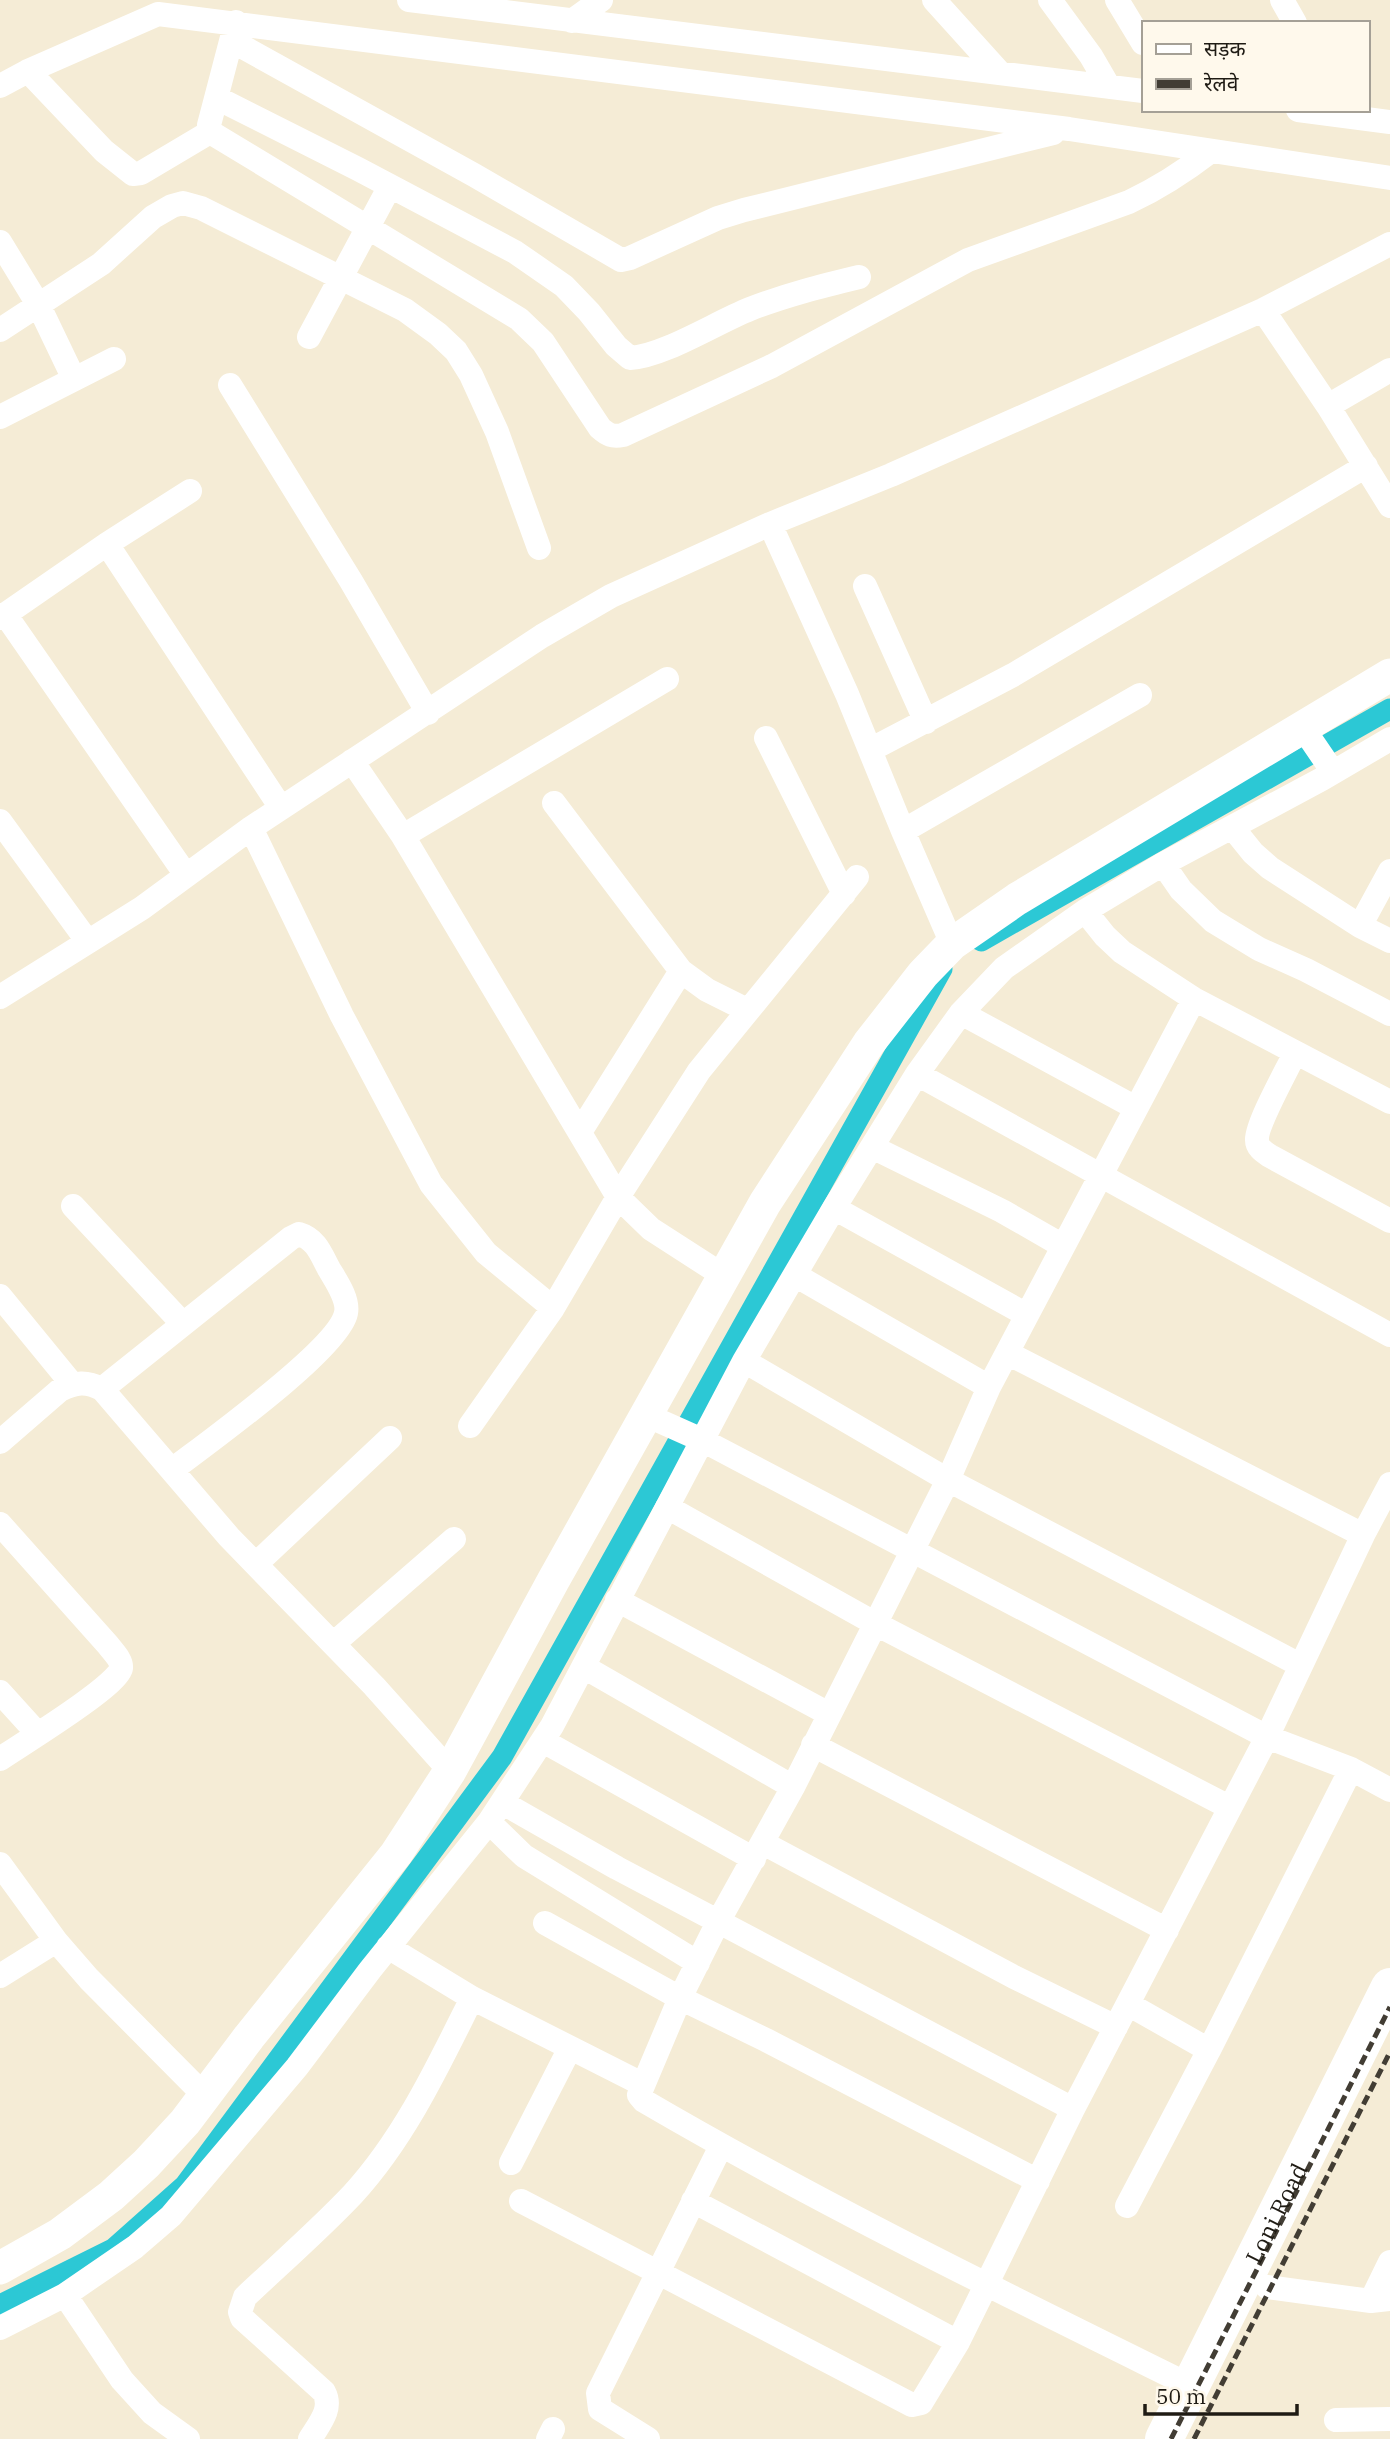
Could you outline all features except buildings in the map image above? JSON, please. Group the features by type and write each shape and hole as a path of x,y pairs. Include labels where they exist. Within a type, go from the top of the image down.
{"highway":[{"name":"Loni Road","path":"1164,2439 1390,1987"},
{"name":"Loni Road","path":"1190,2439 1390,2040"}],"street":[{"path":"408,0 1142,91"},
{"path":"572,21 601,0"},
{"path":"934,0 1000,73"},
{"path":"1050,0 1091,56 1109,87"},
{"path":"1118,0 1142,41"},
{"path":"1282,0 1293,21"},
{"path":"0,86 158,14 234,32 1069,129 1390,178"},
{"path":"234,32 209,125 211,132 369,226 534,331 600,428 607,435 614,437 623,436 772,366 968,260 1153,191 1211,151"},
{"path":"234,32 621,260 718,218 744,210 1069,129"},
{"path":"28,71 104,150 133,174 141,173 211,132"},
{"path":"217,98 515,252 564,286 616,346 630,358 640,357 681,341 749,309 813,288 859,277"},
{"path":"1343,113 1390,122"},
{"path":"309,337 390,186"},
{"path":"0,330 101,264 153,217 183,203 201,208 405,310 456,351 471,375 497,432 539,548"},
{"path":"0,243 39,306 74,379"},
{"path":"0,997 142,908 251,828 542,636 611,596 1263,310 1390,244"},
{"path":"1263,310 1328,406 1390,506"},
{"path":"0,417 114,359"},
{"path":"1328,406 1390,370"},
{"path":"230,386 351,580 428,713"},
{"path":"870,750 1025,668 1366,466"},
{"path":"186,876 3,616 190,491"},
{"path":"771,524 848,694 952,944"},
{"path":"107,544 281,808"},
{"path":"865,586 926,722"},
{"path":"0,2328 65,2295 135,2247 171,2216 297,2067 496,1812 543,1741 584,1667 667,1507 694,1436 744,1361 916,1074 961,1013 1004,968 1086,911 1163,864 1232,827 1319,750 1390,675"},
{"path":"403,836 667,679"},
{"path":"903,831 1140,695"},
{"path":"470,1426 553,1308 618,1197 699,1071 851,886 766,738"},
{"path":"0,2268 60,2234 111,2196 154,2156 185,2122 396,1854 450,1770 654,1419 724,1276 765,1203 869,1043 923,974 952,944 1017,899 1319,750 1390,738"},
{"path":"352,761 403,836 618,1197 651,1229 724,1276"},
{"path":"554,803 681,971 706,990 747,1010"},
{"path":"0,821 88,942"},
{"path":"1232,827 1253,853 1270,868 1360,926 1390,941"},
{"path":"251,828 342,1016 430,1184 486,1253 553,1308"},
{"path":"1163,864 1181,890 1213,922 1259,949 1390,1014"},
{"path":"1360,926 1390,871"},
{"path":"1086,911 1105,936 1122,952 1194,999 1390,1102"},
{"path":"580,1132 681,971"},
{"path":"1191,2386 986,2284 721,2146 644,2101 639,2095 680,1998 718,1922 793,1787 948,1480 989,1387 1194,999"},
{"path":"961,1013 1136,1108"},
{"path":"1295,1053 1259,1128 1257,1144 1270,1156 1390,1222"},
{"path":"916,1074 1390,1335"},
{"path":"872,1147 1002,1211 1063,1246"},
{"path":"74,1206 183,1324"},
{"path":"834,1208 1027,1315"},
{"path":"102,1389 299,1234 308,1236 315,1243 341,1290 347,1308 342,1324 296,1373 172,1470"},
{"path":"795,1275 989,1387"},
{"path":"0,1296 72,1384"},
{"path":"1007,1353 1363,1535"},
{"path":"744,1361 948,1480 1300,1665"},
{"path":"4,1431 72,1384 91,1383 102,1389 256,1564 374,1686 450,1770"},
{"path":"654,1419 694,1436 1266,1737 1351,1769 1390,1790"},
{"path":"256,1564 390,1438"},
{"path":"521,2201 912,2405 921,2403 958,2342 1073,2109 1266,1737 1390,1484"},
{"path":"667,1507 876,1624 1229,1807"},
{"path":"0,1524 121,1662 121,1671 115,1680 0,1759"},
{"path":"333,1644 454,1539"},
{"path":"617,1600 829,1714"},
{"path":"584,1667 793,1787"},
{"path":"0,1692 38,1734"},
{"path":"543,1741 758,1851 1116,2027"},
{"path":"813,1745 1167,1930"},
{"path":"1127,2206 1351,1769"},
{"path":"496,1812 617,1868 1073,2109"},
{"path":"496,1812 524,1856 698,1963"},
{"path":"0,1864 56,1941 89,1979 205,2095"},
{"path":"545,1923 680,1998 1038,2181"},
{"path":"0,1976 56,1941"},
{"path":"388,1947 472,1998 642,2084"},
{"path":"310,2439 329,2404 324,2392 242,2319 242,2304 245,2297 353,2193 398,2135 439,2065 472,1998"},
{"path":"1128,2004 1209,2050"},
{"path":"511,2163 570,2048"},
{"path":"644,2438 600,2409 598,2393 721,2146"},
{"path":"694,2201 958,2342"},
{"path":"1267,2287 1380,2300 1390,2262"},
{"path":"65,2295 122,2380 152,2413 188,2439"},
{"path":"1336,2420 1390,2420"}],"waterway":[{"path":"981,941 1390,709"},
{"path":"0,2305 113,2249 185,2185 502,1757 942,969"}],"railway":[{"path":"1171,2439 1390,2007"},
{"path":"1194,2439 1390,2052"}]}
